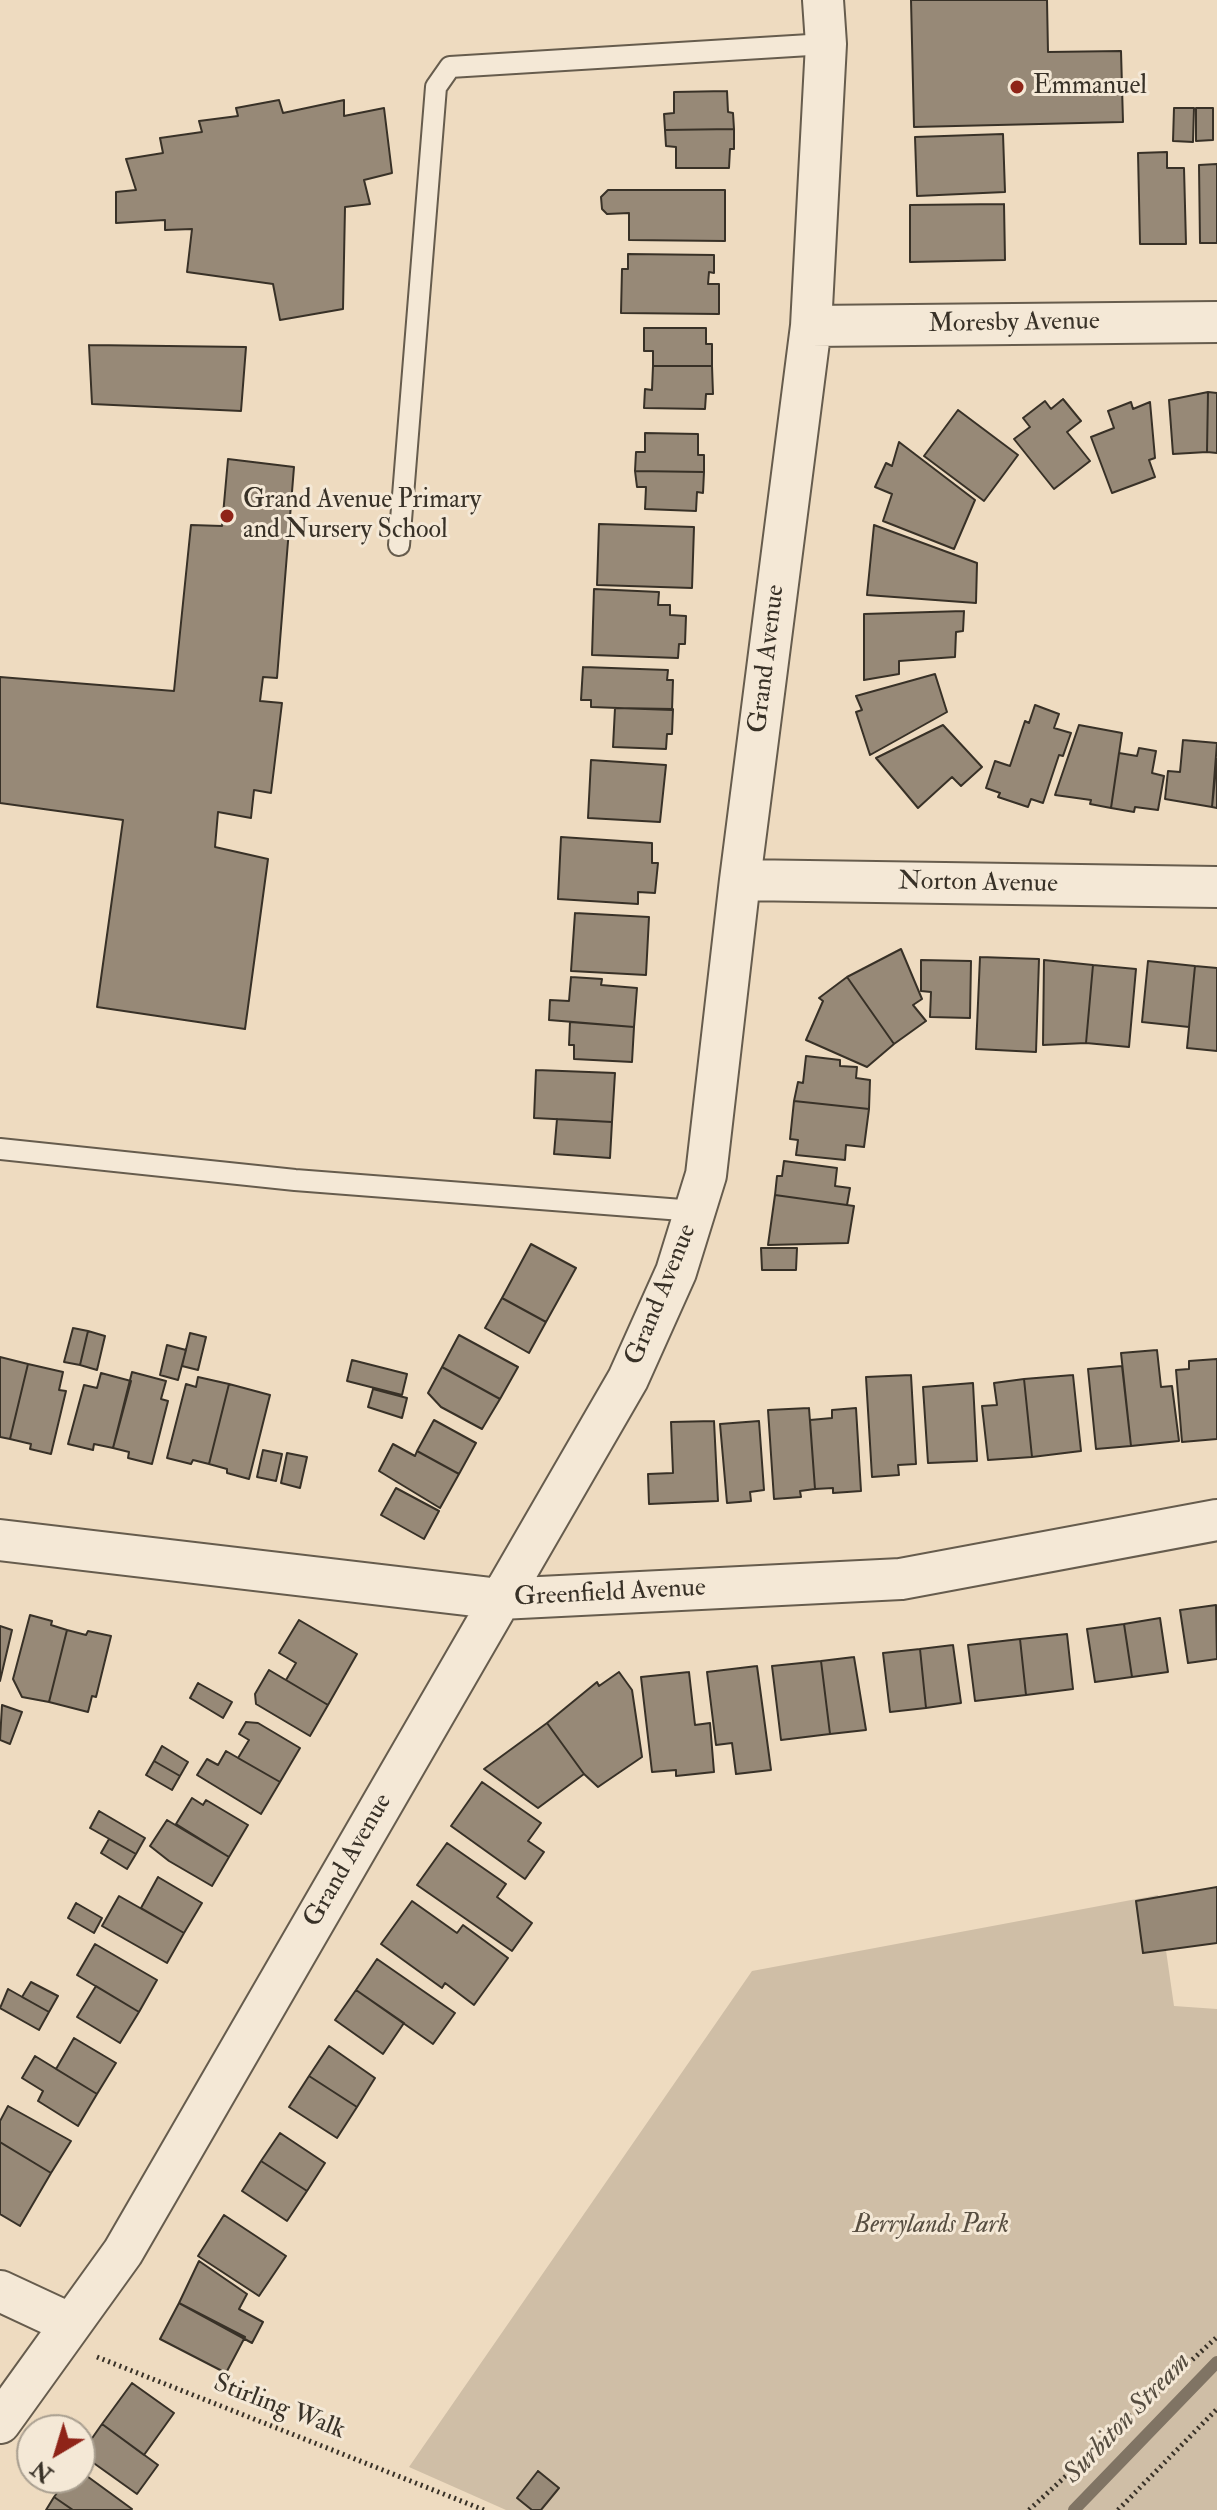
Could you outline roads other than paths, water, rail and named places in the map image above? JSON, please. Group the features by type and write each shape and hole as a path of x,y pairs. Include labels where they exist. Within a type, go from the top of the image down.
{"street":[{"name":"Grand Avenue","path":"0,2423 123,2252 628,1379 676,1272 706,1175 740,880 811,326 826,44 823,0"},
{"name":"Moresby Avenue","path":"811,326 1217,322"},
{"name":"Norton Avenue","path":"740,880 1217,887"},
{"name":"Greenfield Avenue","path":"0,1540 500,1599 901,1579 1217,1520"},
{"path":"0,2291 66,2331"}],"lane":[{"path":"399,545 436,87 450,67 826,44"},
{"path":"0,1149 295,1180 695,1211"}],"waterway":[{"name":"Surbiton Stream","path":"1074,2510 1217,2362"}],"place":[{"name":"Emmanuel","path":"1017,87"},
{"name":"Grand Avenue Primary and Nursery School","path":"227,516"}],"park label":[{"name":"Berrylands Park","path":"931,2226"}]}
